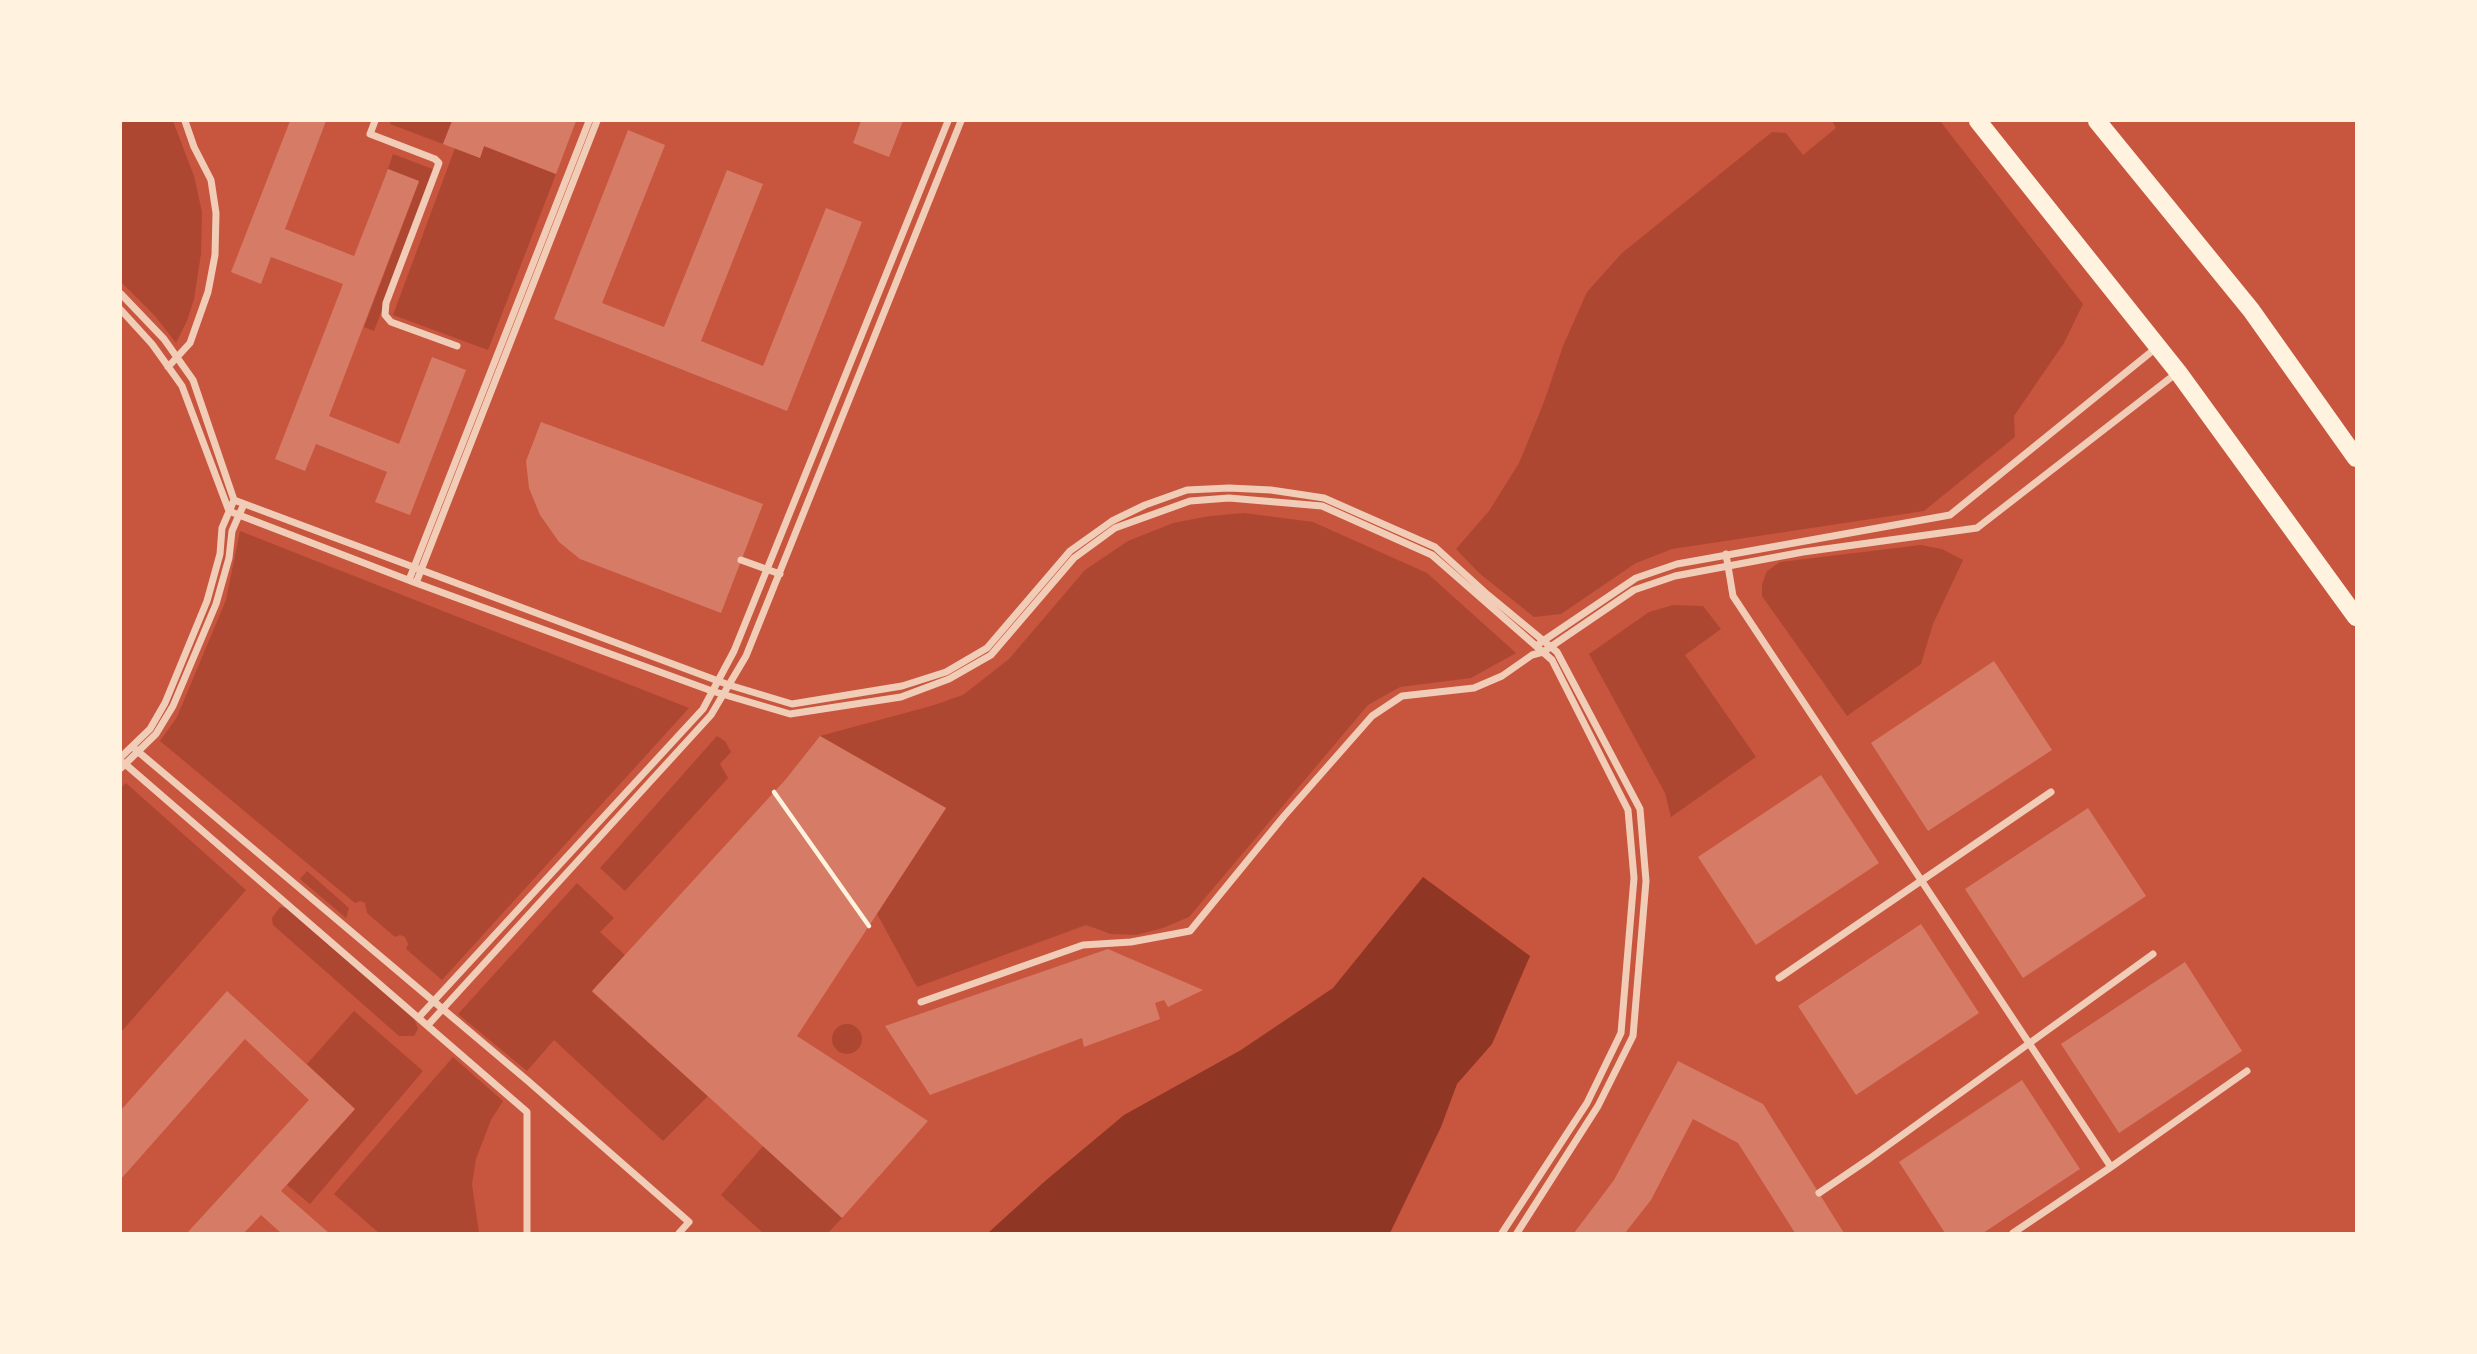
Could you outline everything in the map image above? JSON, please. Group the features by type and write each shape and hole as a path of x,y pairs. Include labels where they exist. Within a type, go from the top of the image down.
{"main road":[{"path":"1978,121 2178,372 2356,617"},
{"path":"2097,121 2251,310 2356,458"}],"street":[{"path":"168,367 190,343 208,292 215,255 216,214 211,180 194,147 185,121"},
{"path":"375,121 370,134 435,159 439,163 386,303 385,315 391,322 457,346"},
{"path":"413,582 589,121"},
{"path":"418,569 597,121"},
{"path":"419,1017 703,709 734,651 948,121"},
{"path":"428,1025 711,715 729,685 746,656 780,574 961,121"},
{"path":"121,294 164,339 193,380 234,500 222,528 220,554 207,601 165,703 150,729 122,762 527,1112 527,1233"},
{"path":"121,310 152,344 182,386 229,511 413,582 723,695 790,714 901,697 949,679 991,655 1074,558 1115,528 1190,501 1229,498 1322,506 1432,555 1539,643 1557,652 1640,809 1646,881 1633,1037 1598,1106 1517,1233"},
{"path":"1532,655 1539,643 1636,578 1677,564 1950,515 2158,346"},
{"path":"922,1002 1083,945 1131,942 1190,931 1284,816 1372,716 1402,696 1474,688 1502,676 1634,590 1675,576 1803,552 1977,528 2178,372"},
{"path":"234,500 718,681 792,704 901,686 946,672 987,648 1070,551 1112,521 1145,505 1187,490 1270,490 1324,498 1435,547 1539,643"},
{"path":"135,749 156,734 177,695 216,604 229,558 232,531 244,504"},
{"path":"1726,554 1733,596 2111,1167"},
{"path":"741,560 780,574"},
{"path":"1502,1233 1587,1102 1621,1032 1634,878 1628,810 1547,649"},
{"path":"135,749 689,1222 680,1233"},
{"path":"1779,978 2051,792"},
{"path":"1819,1193 2154,954"},
{"path":"2013,1233 2247,1070"}],"path":[{"path":"774,792 869,926"}],"shaded area":[{"path":"121,121 173,121 194,176 202,212 201,254 194,299 176,343 155,316 121,282"},
{"path":"391,121 452,121 443,144 390,124"},
{"path":"1832,121 1940,121 2083,304 2064,343 2014,416 2015,437 1924,511 1672,549 1636,563 1561,614 1534,617 1479,573 1456,549 1489,511 1519,463 1563,346 1587,292 1622,253 1772,132 1786,133 1803,155 1836,128"},
{"path":"484,146 556,174 488,350 393,315 455,148 480,158"},
{"path":"393,154 435,170 374,331 364,327 419,182 388,169"},
{"path":"1244,513 1313,522 1427,573 1516,653 1471,678 1400,687 1368,705 1189,917 1136,935 1111,934 1086,925 917,987 877,914 946,808 820,736 963,695 1009,659 1085,570 1128,541 1173,523"},
{"path":"240,531 689,708 442,980 406,949 408,944 405,937 395,937 367,913 365,903 355,903 160,741 177,717 226,600"},
{"path":"1921,545 1942,549 1963,560 1933,624 1921,664 1847,716 1762,596 1762,584 1767,571 1780,562"},
{"path":"1673,605 1703,606 1721,629 1685,655 1756,757 1671,817 1665,793 1589,654 1649,612"},
{"path":"717,736 725,741 731,752 720,764 728,778 625,891 600,868"},
{"path":"126,783 246,890 121,1032 121,787"},
{"path":"307,871 349,908 346,918 300,879"},
{"path":"1423,877 1530,956 1492,1044 1457,1084 1441,1127 1390,1233 988,1233 1124,1115 1241,1050 1333,988"},
{"path":"577,883 614,918 600,932 625,955 592,992 708,1096 663,1141 554,1040 527,1071 458,1014"},
{"path":"280,907 287,908 413,1015 418,1029 414,1036 399,1036 273,925 272,918"},
{"path":"354,1011 423,1071 310,1204 287,1185 355,1109 307,1064"},
{"path":"847,1024 858,1028 862,1039 858,1050 847,1054 836,1050 832,1039 836,1028"},
{"path":"453,1057 503,1101 491,1120 476,1159 472,1184 479,1233 379,1233 334,1194"},
{"path":"763,1146 842,1218 828,1233 763,1233 721,1195"}],"building":[{"path":"290,121 326,121 285,229 354,256 388,169 419,181 329,416 399,444 432,357 466,370 410,515 375,502 387,472 316,444 305,471 275,459 343,284 271,257 261,284 231,272"},
{"path":"452,121 576,121 556,174 484,146 480,158 443,144"},
{"path":"861,121 903,121 889,157 853,143"},
{"path":"628,130 665,145 602,303 664,327 727,170 763,184 701,341 763,366 826,208 862,222 787,411 554,319"},
{"path":"541,422 763,504 721,613 580,559 559,542 540,515 529,488 526,461"},
{"path":"1994,661 2052,750 1928,831 1871,743"},
{"path":"820,736 946,808 797,1036 928,1121 842,1218 592,991 786,779"},
{"path":"1821,775 1879,863 1756,945 1698,857"},
{"path":"2088,808 2146,896 2023,978 1965,889"},
{"path":"1921,924 1979,1013 1856,1095 1798,1006"},
{"path":"1108,949 1203,990 1168,1007 1164,1000 1155,1003 1160,1019 1084,1047 1082,1038 930,1095 885,1026"},
{"path":"2185,962 2242,1051 2119,1133 2061,1044"},
{"path":"227,991 355,1109 281,1191 329,1233 281,1233 261,1215 244,1233 187,1233 309,1100 245,1039 121,1179 121,1110"},
{"path":"1678,1061 1763,1104 1844,1233 1795,1233 1738,1143 1693,1119 1651,1200 1625,1233 1574,1233 1614,1180"},
{"path":"2022,1080 2080,1169 1983,1233 1945,1233 1899,1162"}]}
